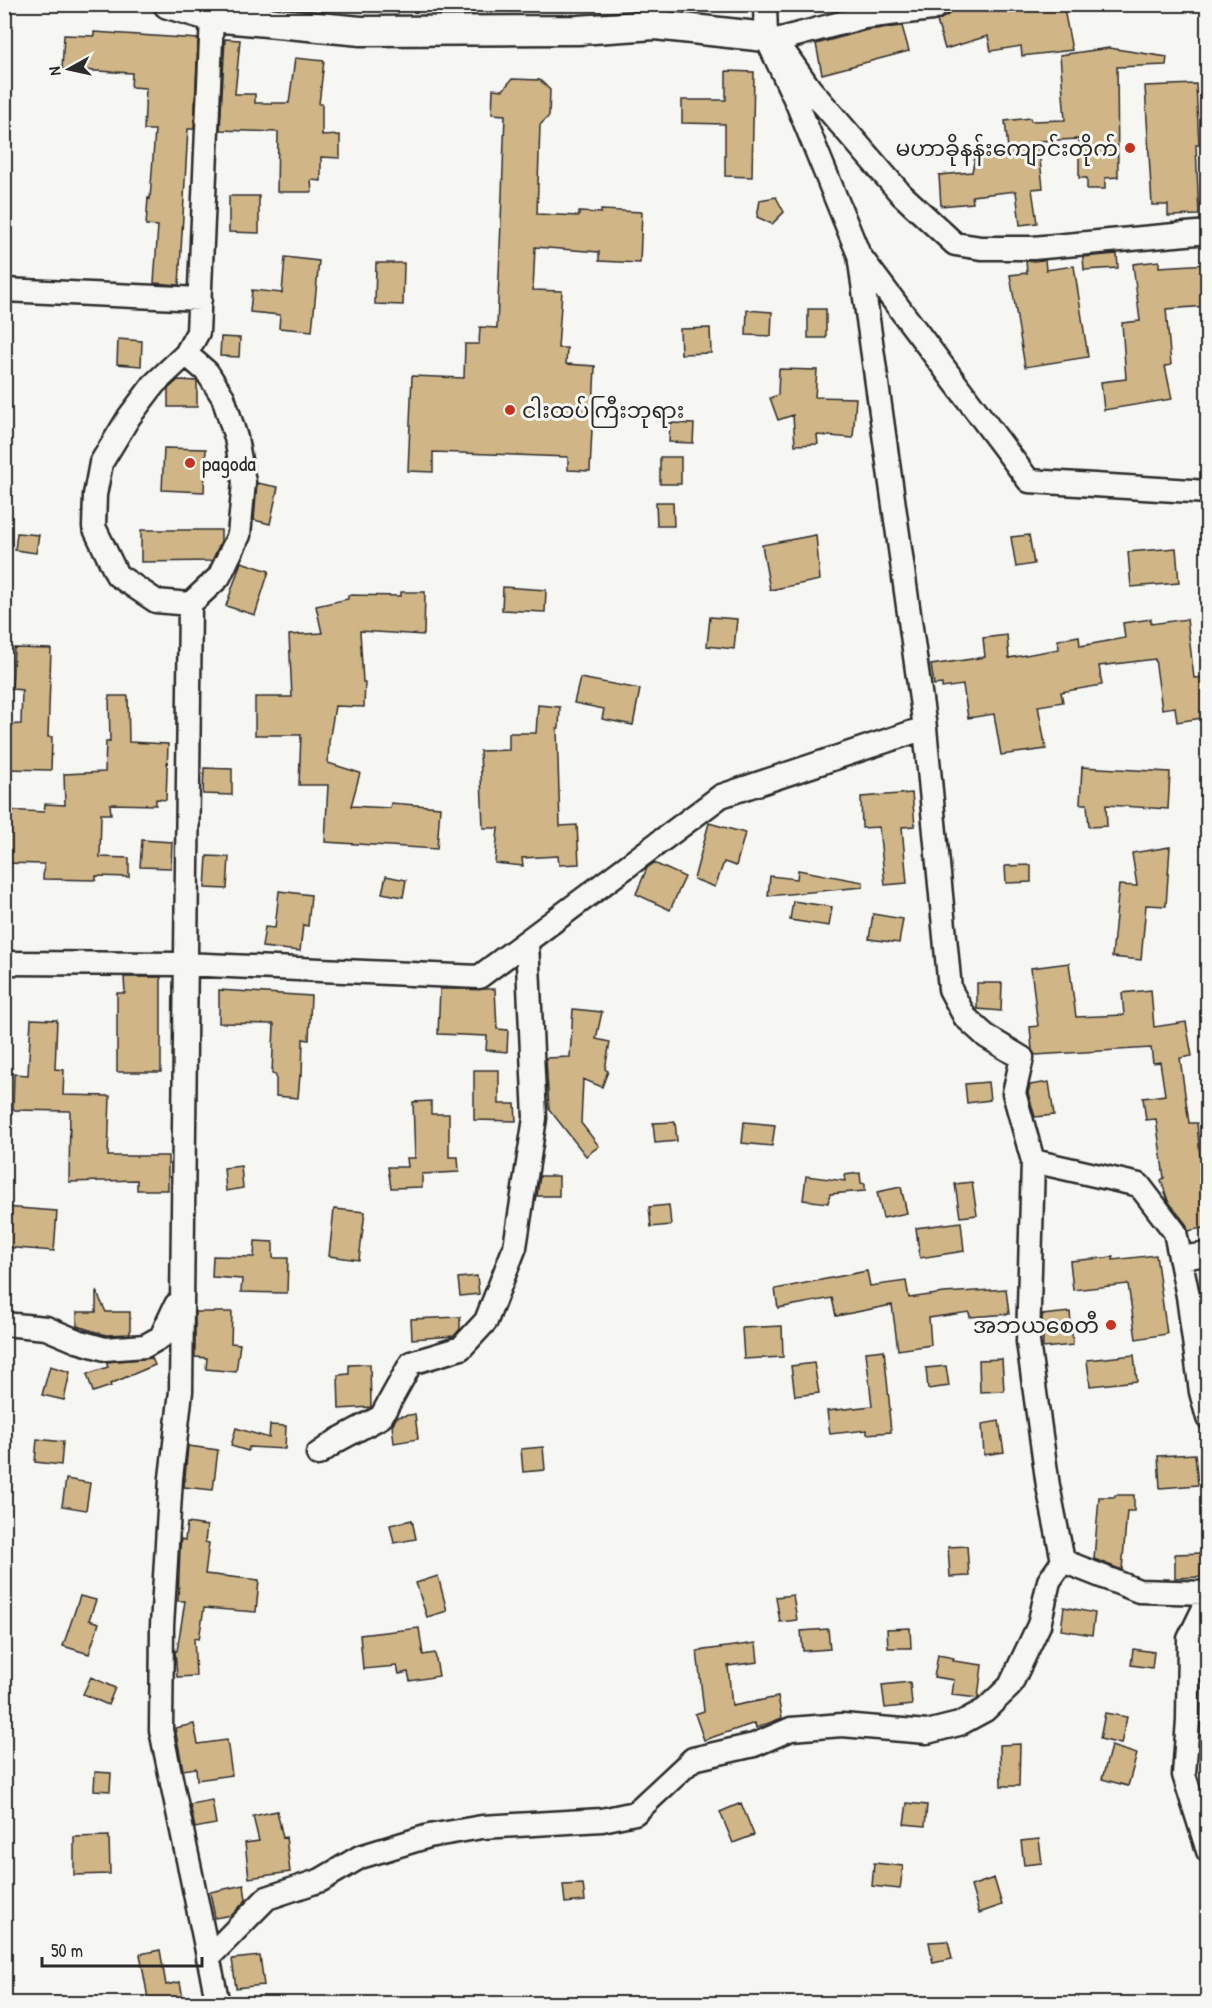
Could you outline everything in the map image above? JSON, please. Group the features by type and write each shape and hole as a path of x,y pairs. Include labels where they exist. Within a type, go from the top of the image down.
{"street":[{"path":"168,4 212,17 361,31 578,30 655,25 771,39 864,17 932,9 941,4"},
{"path":"208,1958 267,1898 321,1880 360,1857 429,1836 482,1827 602,1820 635,1813 693,1759 754,1745 791,1729 842,1725 927,1732 959,1724 986,1710 1010,1686 1039,1625 1048,1581 1063,1561 1048,1486 1028,1342 1032,1161 1014,1093 1022,1058 987,1037 964,1017 950,989 925,728 859,255 771,39 765,4"},
{"path":"190,604 156,601 117,575 94,527 95,495 101,463 129,417 154,384 186,354 198,332 212,17"},
{"path":"771,39 810,89 894,186 955,244 981,248 1033,248 1208,232"},
{"path":"859,255 1029,481 1208,492"},
{"path":"4,290 200,299"},
{"path":"186,354 207,372 223,397 236,438 244,482 239,535 219,577 190,604 184,964 181,1391 171,1478 162,1626 161,1730 218,2004"},
{"path":"4,963 184,964 479,977 721,796 925,728"},
{"path":"318,1454 338,1440 381,1417 411,1363 461,1348 486,1321 515,1247 536,1118 526,942"},
{"path":"1032,1161 1139,1185 1175,1232 1188,1296 1201,1392 1208,1418"},
{"path":"1180,1258 1208,1254"},
{"path":"4,1324 46,1328 77,1341 105,1349 145,1346 161,1337 176,1305 182,1305"},
{"path":"1063,1561 1139,1591 1208,1593"},
{"path":"1208,1600 1189,1639 1188,1720 1184,1775 1208,1851"}],"building":[{"path":"972,4 1063,4 1072,50 1022,56 1021,46 991,51 988,36 945,49 937,21 953,10"},
{"path":"902,26 909,51 822,74 816,44 867,30"},
{"path":"94,32 198,39 194,129 188,129 179,285 154,283 158,226 146,225 155,130 144,130 146,88 131,87 132,73 62,69 64,35 94,36"},
{"path":"225,39 240,40 235,94 255,94 255,103 289,103 295,58 324,61 319,104 322,104 322,136 340,135 340,158 321,157 321,181 311,180 312,192 277,192 278,132 220,130"},
{"path":"1109,48 1167,57 1166,65 1117,67 1118,177 1105,178 1105,189 1087,189 1087,178 1079,178 1079,139 1038,141 1043,188 1032,189 1037,223 1020,225 1016,191 972,196 973,203 941,206 939,175 972,172 976,152 1009,158 1005,121 1030,118 1031,121 1065,120 1060,55"},
{"path":"726,71 754,72 752,177 725,176 725,124 682,123 682,100 726,100"},
{"path":"512,79 540,80 550,90 549,116 540,125 537,214 579,216 579,212 601,213 601,210 642,212 640,263 599,261 599,252 535,247 533,290 562,291 558,348 567,348 566,364 595,366 590,471 568,470 568,457 433,452 433,472 408,471 412,376 464,378 465,344 479,344 480,327 497,328 505,115 492,114 493,89 503,90"},
{"path":"1196,84 1199,215 1168,216 1168,205 1152,205 1145,86"},
{"path":"229,196 259,196 259,233 229,232"},
{"path":"776,197 784,212 772,224 757,217 760,200"},
{"path":"1117,254 1118,268 1084,270 1083,257"},
{"path":"285,257 319,261 312,331 279,328 280,315 250,312 252,290 282,293"},
{"path":"1045,260 1046,270 1074,266 1088,357 1025,367 1010,275 1027,273 1026,261"},
{"path":"1159,261 1159,267 1208,264 1208,306 1166,309 1171,365 1165,366 1172,399 1104,410 1101,382 1126,379 1122,323 1140,321 1133,264"},
{"path":"376,263 404,263 403,305 375,304"},
{"path":"808,309 826,309 826,338 808,338"},
{"path":"747,310 772,312 771,336 746,335"},
{"path":"710,328 711,353 681,354 680,329"},
{"path":"221,337 240,338 239,357 220,356"},
{"path":"118,339 142,341 141,366 117,364"},
{"path":"779,369 817,370 815,397 856,398 853,438 817,435 818,444 795,445 793,415 778,420 770,398 778,395"},
{"path":"178,380 197,381 197,407 168,407 168,389"},
{"path":"670,423 694,424 693,443 669,442"},
{"path":"164,448 206,449 204,492 162,490"},
{"path":"660,457 681,457 681,484 660,484"},
{"path":"257,483 278,487 270,524 254,520"},
{"path":"656,502 673,502 674,526 657,526"},
{"path":"141,530 221,530 221,541 212,561 141,562"},
{"path":"17,533 39,535 36,553 15,550"},
{"path":"816,535 820,580 770,590 762,545"},
{"path":"1029,535 1034,564 1016,567 1011,537"},
{"path":"1176,548 1179,583 1131,587 1128,552"},
{"path":"241,562 269,571 255,615 226,606"},
{"path":"503,587 546,590 545,612 502,610"},
{"path":"401,592 425,592 424,635 360,631 363,682 365,682 364,707 335,706 328,763 360,773 351,806 390,808 391,803 440,807 437,849 325,842 328,785 299,785 301,735 255,735 255,697 292,697 289,635 322,633 316,606 348,599 348,595 401,596"},
{"path":"710,617 737,619 734,649 707,646"},
{"path":"1151,619 1151,624 1187,619 1194,678 1208,677 1208,717 1177,722 1175,707 1162,709 1155,659 1099,666 1102,685 1061,692 1063,702 1038,706 1046,749 1001,755 994,714 968,718 963,685 942,688 942,684 934,685 931,665 985,657 983,638 1007,635 1009,658 1059,649 1058,640 1079,636 1080,646 1125,638 1123,623"},
{"path":"14,648 51,649 48,737 52,737 51,770 4,769 4,725 21,724 22,690 12,689"},
{"path":"580,678 640,689 633,725 602,719 604,709 574,703"},
{"path":"109,696 128,696 129,742 168,744 166,800 156,799 156,805 110,804 111,814 101,814 100,857 129,858 129,877 96,876 96,880 43,879 44,864 4,863 4,810 44,812 45,804 65,805 64,774 105,772 106,741 110,742"},
{"path":"538,705 560,707 559,728 557,728 560,826 577,825 579,864 559,865 558,856 522,858 523,866 495,863 498,828 483,828 480,751 509,750 509,733 536,733"},
{"path":"1082,767 1170,772 1168,809 1106,805 1107,826 1089,827 1087,804 1080,804"},
{"path":"204,768 232,769 232,795 203,794"},
{"path":"912,793 915,826 902,827 907,883 885,885 879,827 862,828 861,797"},
{"path":"709,823 745,833 736,866 724,862 715,887 694,879"},
{"path":"142,840 172,842 171,868 140,867"},
{"path":"1170,847 1166,906 1146,905 1141,960 1112,957 1119,885 1137,886 1132,853"},
{"path":"207,856 229,857 227,889 205,888"},
{"path":"654,863 685,877 670,910 636,894 647,868"},
{"path":"1031,865 1031,882 1006,883 1005,866"},
{"path":"798,870 863,882 863,887 768,896 770,876 797,879"},
{"path":"386,876 406,880 403,897 382,893"},
{"path":"279,891 311,895 308,926 303,925 300,951 262,947 265,927 275,928"},
{"path":"793,901 832,907 829,926 790,920"},
{"path":"873,914 903,919 899,943 869,939"},
{"path":"1069,963 1076,1017 1124,1015 1122,993 1151,990 1154,1027 1186,1022 1192,1056 1180,1058 1189,1123 1197,1123 1200,1156 1208,1155 1208,1227 1188,1231 1186,1224 1168,1201 1161,1180 1164,1178 1156,1119 1146,1120 1143,1098 1165,1095 1160,1062 1153,1063 1151,1048 1035,1055 1032,1050 1030,1027 1038,1026 1031,968"},
{"path":"124,977 161,977 161,1072 117,1072 117,993 125,993"},
{"path":"977,983 1002,983 1001,1011 977,1009"},
{"path":"440,989 495,989 497,1029 508,1030 507,1052 486,1050 487,1036 438,1034"},
{"path":"219,990 311,996 309,1040 303,1039 302,1076 300,1075 298,1098 276,1096 276,1075 272,1074 274,1024 219,1023"},
{"path":"573,1009 602,1012 596,1039 610,1042 605,1069 608,1071 602,1087 583,1079 581,1123 599,1146 586,1156 549,1109 546,1058 570,1057"},
{"path":"31,1019 57,1020 55,1069 64,1070 63,1095 110,1096 108,1156 168,1156 168,1190 137,1190 137,1180 69,1182 70,1111 13,1110 14,1074 28,1075"},
{"path":"474,1070 499,1070 499,1104 515,1104 516,1121 474,1120"},
{"path":"988,1082 990,1100 967,1103 965,1084"},
{"path":"1049,1082 1054,1115 1035,1117 1028,1093 1030,1085"},
{"path":"431,1101 431,1114 449,1114 449,1157 458,1157 459,1172 422,1174 422,1187 391,1188 388,1167 408,1167 407,1158 415,1158 413,1102"},
{"path":"675,1122 677,1141 655,1143 653,1123"},
{"path":"744,1122 775,1125 772,1146 742,1143"},
{"path":"241,1166 243,1188 226,1191 224,1168"},
{"path":"860,1173 861,1183 865,1184 865,1191 830,1194 828,1203 803,1200 806,1176 845,1181 844,1175"},
{"path":"540,1176 559,1176 559,1196 537,1196"},
{"path":"972,1182 977,1215 960,1217 955,1184"},
{"path":"901,1187 907,1213 883,1218 877,1192"},
{"path":"669,1205 671,1225 651,1227 649,1207"},
{"path":"4,1207 57,1211 54,1251 4,1247"},
{"path":"334,1209 365,1212 359,1260 329,1256"},
{"path":"961,1222 964,1251 920,1258 916,1228"},
{"path":"255,1241 273,1242 273,1258 288,1258 287,1293 241,1292 242,1279 212,1277 213,1256 254,1257"},
{"path":"1156,1255 1167,1334 1136,1339 1128,1284 1073,1290 1070,1261 1113,1257 1113,1260"},
{"path":"867,1271 870,1286 906,1281 909,1298 1006,1289 1009,1314 970,1317 969,1312 929,1318 931,1345 898,1350 892,1305 836,1316 832,1298 778,1308 775,1289"},
{"path":"477,1276 479,1294 460,1296 458,1278"},
{"path":"96,1291 106,1312 130,1312 130,1334 106,1335 77,1326 77,1312 96,1312"},
{"path":"195,1312 232,1312 231,1343 240,1344 236,1372 206,1369 207,1358 195,1357"},
{"path":"1070,1312 1073,1345 1043,1348 1042,1315"},
{"path":"460,1317 460,1329 454,1336 412,1339 411,1319"},
{"path":"782,1326 783,1357 744,1359 742,1328"},
{"path":"884,1350 891,1432 867,1434 867,1430 830,1434 827,1411 872,1406 866,1352"},
{"path":"1134,1355 1137,1381 1090,1386 1087,1360"},
{"path":"152,1358 155,1365 93,1392 87,1374 108,1367 106,1362"},
{"path":"1002,1359 1004,1391 980,1392 979,1360"},
{"path":"814,1363 819,1393 795,1396 791,1366"},
{"path":"370,1364 371,1407 339,1409 338,1375 349,1374 349,1365"},
{"path":"50,1366 70,1372 64,1400 42,1395"},
{"path":"946,1366 949,1386 928,1389 926,1368"},
{"path":"415,1414 418,1439 394,1443 392,1425 397,1417"},
{"path":"999,1421 1004,1452 984,1455 982,1424"},
{"path":"270,1425 286,1426 285,1449 249,1447 248,1451 231,1446 236,1428 269,1438"},
{"path":"37,1439 63,1442 61,1465 35,1462"},
{"path":"188,1446 218,1450 213,1490 184,1487"},
{"path":"543,1447 545,1470 523,1472 521,1449"},
{"path":"1195,1454 1198,1485 1160,1488 1158,1456"},
{"path":"66,1479 90,1483 86,1510 62,1506"},
{"path":"1115,1495 1134,1495 1134,1511 1127,1511 1122,1570 1094,1559 1099,1497 1115,1497"},
{"path":"412,1520 416,1539 394,1543 390,1525"},
{"path":"187,1523 207,1526 205,1542 209,1543 205,1574 259,1580 256,1612 204,1608 199,1639 194,1638 196,1676 177,1677 175,1651 177,1651 185,1601 178,1601 180,1548 181,1539 185,1540"},
{"path":"967,1546 969,1576 950,1577 948,1547"},
{"path":"1202,1553 1201,1577 1175,1578 1175,1554"},
{"path":"438,1576 447,1611 427,1617 416,1583"},
{"path":"793,1595 797,1620 780,1622 776,1597"},
{"path":"80,1596 96,1600 89,1620 99,1623 89,1654 63,1646"},
{"path":"1064,1607 1095,1613 1092,1635 1061,1630"},
{"path":"419,1628 423,1655 435,1653 439,1676 410,1681 408,1672 399,1674 397,1666 363,1669 360,1635"},
{"path":"910,1628 911,1648 888,1648 887,1629"},
{"path":"828,1629 830,1649 803,1651 801,1631"},
{"path":"756,1643 758,1662 728,1666 732,1706 778,1697 782,1718 756,1728 755,1723 704,1740 695,1714 704,1711 697,1651"},
{"path":"1133,1649 1154,1652 1152,1668 1131,1665"},
{"path":"938,1655 954,1658 953,1661 982,1665 978,1698 952,1695 954,1680 934,1677"},
{"path":"91,1677 115,1688 108,1705 83,1694"},
{"path":"910,1682 912,1705 885,1708 882,1685"},
{"path":"1105,1713 1127,1717 1121,1744 1100,1739"},
{"path":"194,1724 198,1744 227,1740 232,1775 197,1780 196,1768 183,1770 175,1728"},
{"path":"1020,1744 1019,1786 1001,1786 1000,1745"},
{"path":"1111,1746 1137,1754 1128,1786 1102,1779"},
{"path":"95,1772 111,1773 110,1791 94,1790"},
{"path":"212,1800 216,1824 195,1828 190,1804"},
{"path":"741,1803 754,1835 733,1843 720,1812"},
{"path":"907,1803 927,1805 925,1826 904,1824"},
{"path":"277,1811 283,1838 286,1837 290,1872 249,1878 245,1843 259,1841 253,1816"},
{"path":"109,1836 110,1874 74,1875 74,1837"},
{"path":"1039,1839 1042,1863 1024,1865 1021,1841"},
{"path":"874,1863 903,1866 900,1889 872,1886"},
{"path":"994,1878 1002,1905 979,1913 971,1886"},
{"path":"583,1884 585,1901 565,1903 563,1885"},
{"path":"244,1885 246,1900 232,1915 215,1918 210,1892"},
{"path":"948,1941 952,1959 933,1963 929,1942"},
{"path":"160,1950 166,1985 180,1982 184,2004 149,2004 140,1954"},
{"path":"260,1956 264,1985 236,1988 232,1959"}],"place":[{"name":"မဟာခိုနန်းကျောင်းတိုက်","path":"1130,148"},
{"name":"ငါးထပ်ကြီးဘုရား","path":"510,410"},
{"name":"pagoda","path":"190,463"},
{"name":"အဘယစေတီ","path":"1111,1325"}]}
